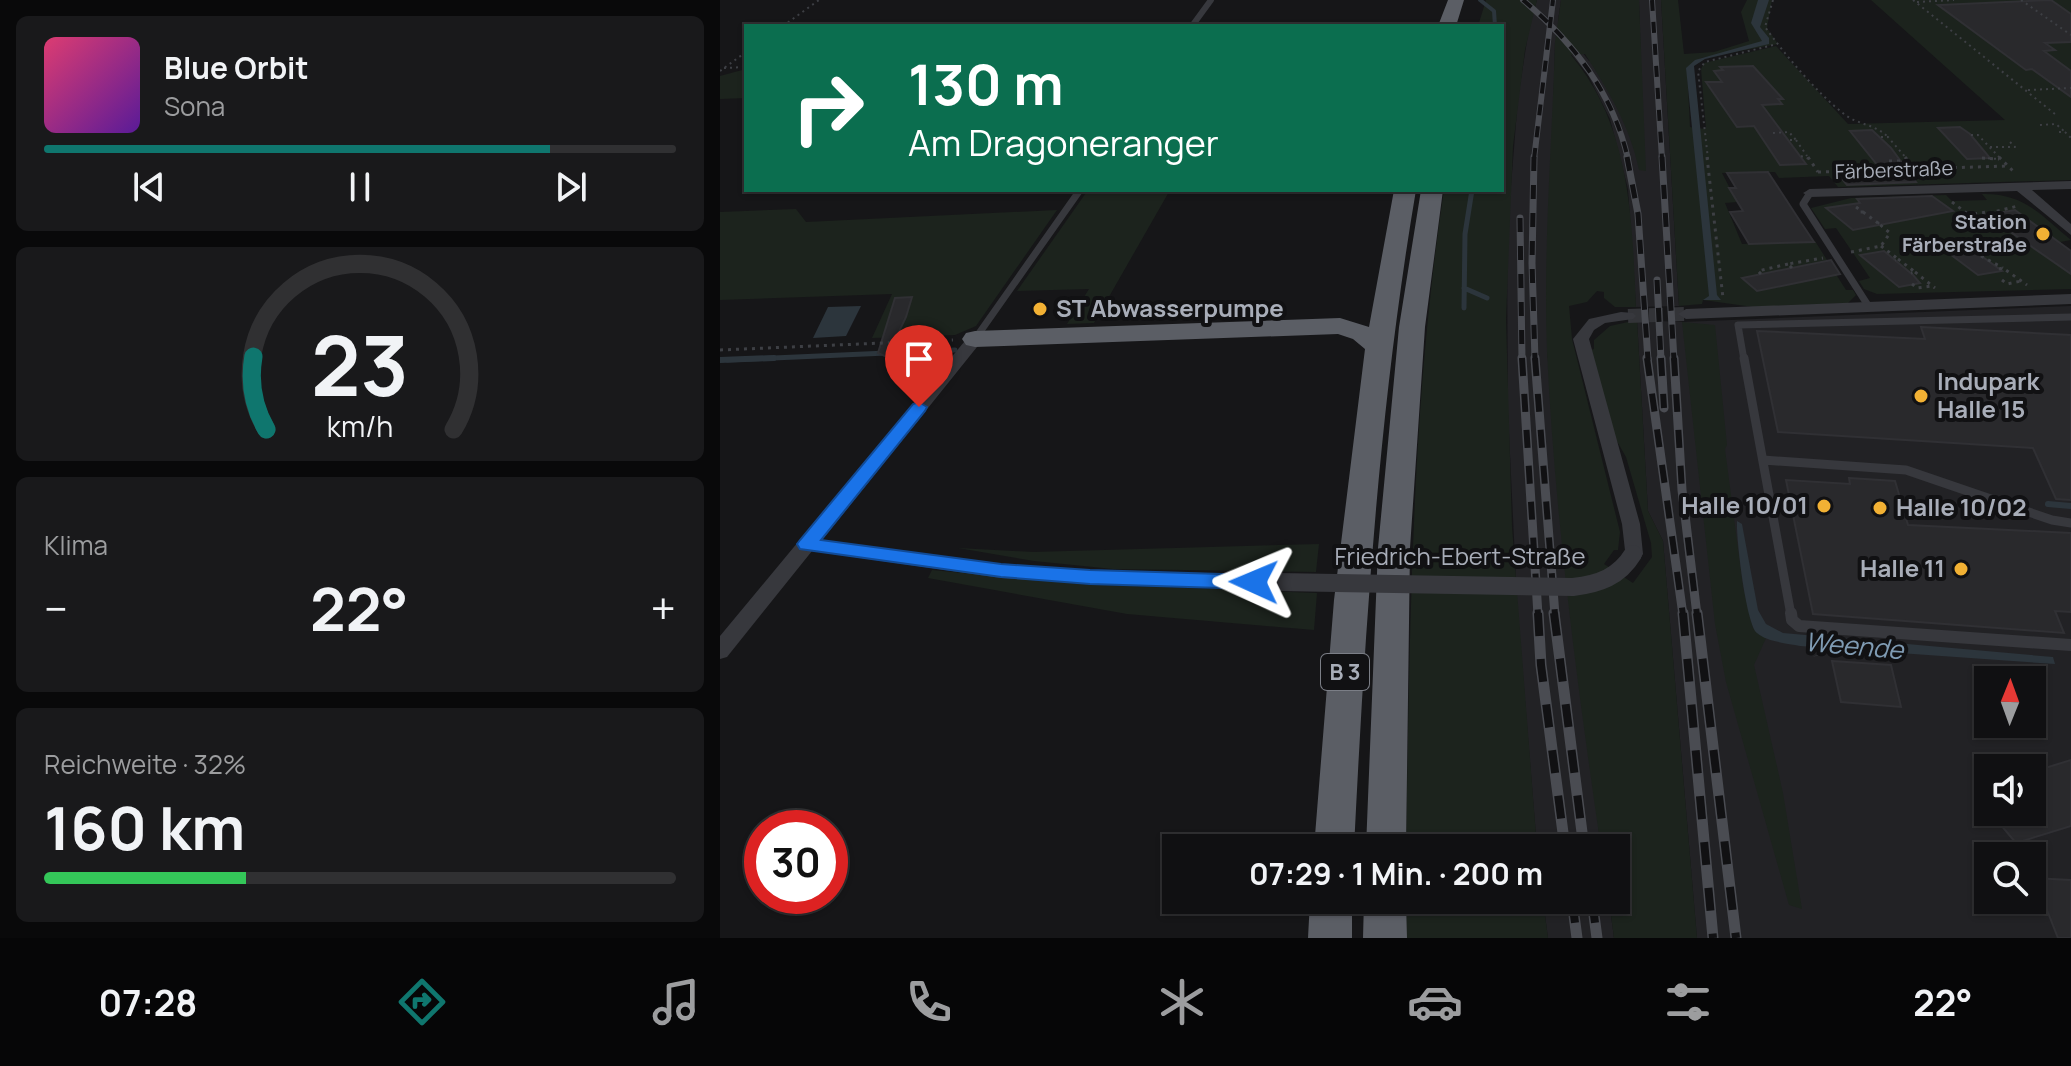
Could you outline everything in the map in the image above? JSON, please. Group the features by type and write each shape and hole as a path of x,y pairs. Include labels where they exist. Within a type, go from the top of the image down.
{"highway":[{"path":"1448,24 1456,1"},
{"name":"B 3","path":"1335,834 1349,611 1378,346 1405,192"},
{"name":"B 3","path":"1386,834 1394,548 1412,327 1432,192"},
{"path":"975,339 1340,326 1355,330 1378,346"},
{"path":"1330,938 1331,914"},
{"path":"1385,914 1385,938"}],"street":[{"name":"Färberstraße","path":"1810,193 2071,185"},
{"path":"2020,187 2071,231"},
{"path":"1686,314 2071,299"},
{"name":"Friedrich-Ebert-Straße","path":"807,544 1030,573 1278,582 1573,587 1597,584 1616,575 1633,554 1631,524 1581,339 1586,328 1595,321 1628,316"},
{"path":"720,651 975,339"}],"lane":[{"path":"1193,24 1211,0"},
{"path":"975,339 1079,192"},
{"name":"Färberstraße","path":"1810,193 1803,204 1869,307"},
{"path":"2071,317 1964,317 1738,325 1792,620 1799,626 2071,645"},
{"path":"1763,460 1906,470 2052,520 2071,523"}],"path":[{"path":"786,24 819,0"},
{"path":"1773,0 1765,27 1777,44 1844,114 1853,120 1879,126 1931,189"},
{"path":"1914,1 1954,0"},
{"path":"2021,0 2071,35"},
{"path":"1914,1 2055,114"},
{"path":"1723,313 1698,71 1705,62 1777,44"},
{"path":"722,69 744,53"},
{"path":"722,69 744,67"},
{"path":"2026,90 2071,88"},
{"path":"2040,125 2056,124 2071,138"},
{"path":"1773,133 1789,132 1807,156"},
{"path":"2059,132 2065,132"},
{"path":"1971,135 1978,135 2024,182 2020,187"},
{"path":"1881,137 1888,137"},
{"path":"1790,140 1796,140"},
{"path":"1985,150 2015,147 2010,142"},
{"path":"1894,153 1901,153"},
{"path":"1982,158 2001,158"},
{"path":"1889,161 1908,161"},
{"path":"1818,172 2008,166"},
{"path":"1989,167 1995,173"},
{"path":"1895,170 1901,176"},
{"path":"1972,222 1962,216 2038,202"},
{"path":"1863,212 1878,223 1874,224"},
{"path":"1881,246 1915,272 1911,273"},
{"path":"1981,256 2047,300"},
{"path":"1761,274 1758,271 1788,264"},
{"path":"2002,280 2007,284 2021,281"},
{"path":"1912,284 1917,288 1932,286"},
{"path":"720,350 975,339"}],"shaded area":[{"path":"1486,0 1537,0 1525,50 1513,146 1506,319 1512,527 1536,834 1406,834 1414,518 1433,272 1444,192 1504,192 1504,24 1479,24"},
{"path":"1537,0 1561,0 1558,21 1589,61 1641,64 1639,0 1661,0 1679,306 1636,307 1628,189 1610,119 1588,75 1567,49 1555,42 1547,350 1567,572 1599,834 1536,834 1517,601 1508,412 1507,237 1518,98 1530,22"},
{"path":"1561,0 1639,0 1646,171 1639,170 1624,123 1585,54 1571,55 1591,83 1617,143 1633,241 1636,307 1615,307 1604,298 1604,292 1597,291 1587,302 1569,306 1572,339 1620,532 1618,550 1614,550 1604,564 1633,583 1652,557 1651,543 1626,457 1614,436 1591,350 1594,349 1594,340 1610,326 1637,320 1648,511 1663,541 1697,938 1614,938 1611,914 1630,914 1630,834 1599,834 1575,663 1551,414 1546,275 1555,42"},
{"path":"1661,0 1678,0 1684,54 1714,52 1749,41 1741,12 1747,0 1772,0 1767,28 1778,44 1701,58 1687,68 1690,127 1706,129 1701,69 1704,63 1776,46 1848,124 2005,120 1871,0 2071,0 2071,180 1838,187 1829,176 1779,178 1775,172 1722,173 1737,202 1725,203 1742,244 1815,241 1846,290 1853,290 1856,295 1848,303 1753,307 1703,300 1702,304 1679,306"},
{"path":"744,70 744,98 720,99 720,76"},
{"path":"1087,192 1169,192 1094,323 1067,324 1089,289 1017,291"},
{"path":"1982,194 2009,197 2031,207 2071,240 2060,242 2071,252 2071,289 1877,294 1864,289 1859,281 1870,278 1836,228 1825,229 1811,208 1851,198 1946,195 1952,201 1987,200"},
{"path":"796,209 806,222 1057,210 976,326 955,335 872,338 892,294 720,300 720,212"},
{"path":"2071,306 2071,938 1697,938 1663,541 1648,511 1637,320 1682,322"},
{"path":"1682,322 1715,325 1725,449 1743,587 1753,628 1766,638 1754,665 1783,793 1802,909 1789,905 1726,682 1715,624"},
{"path":"1319,544 1316,572 1113,569 1034,561 958,548 1033,552"},
{"path":"932,570 1078,584 1317,593 1314,630 1127,614 928,578"},
{"path":"1406,914 1545,914 1548,938 1407,938"},
{"path":"1545,914 1611,914 1614,938 1548,938"}],"water":[{"path":"1758,0 1769,0 1760,27 1769,38 1769,44 1705,59 1694,66 1717,295 1721,300 1703,300 1709,296 1686,68 1695,60 1762,41 1751,23"},
{"path":"861,306 846,336 813,338 828,307"},
{"name":"Weende","path":"1737,521 1742,524 1758,610 1766,624 1783,633 2053,657 2055,664 1800,646 1766,638 1757,633 1749,614"}],"building":[{"path":"2051,0 2071,14 2071,42 2045,43 2055,50 2044,51 2071,71 2071,97 2032,69 2026,70 1938,5"},
{"path":"1753,66 1783,99 1778,99 1782,104 1762,105 1806,164 1780,165 1754,126 1737,127 1706,82 1722,82 1714,71 1723,70 1720,67"},
{"path":"1960,127 1990,158 1967,159 1938,128"},
{"path":"1872,130 1891,148 1916,182 1847,185 1838,174 1882,171 1850,131"},
{"path":"1768,172 1814,242 1749,244 1730,212 1743,211 1729,188 1736,188 1727,173"},
{"path":"1932,196 1953,211 1853,230 1826,208 1860,203 1857,199"},
{"path":"2015,210 2071,251 2071,274 1986,215"},
{"path":"1969,247 2002,271 1978,275 1946,251"},
{"path":"1884,251 1920,283 1899,287 1860,255"},
{"path":"1831,260 1840,274 1757,291 1742,278"},
{"path":"912,297 887,357 878,353 895,298"},
{"name":"Indupark Halle 15","path":"1921,327 2071,335 2071,500 2056,499 2033,448 1778,432 1757,331 1925,339"},
{"path":"1849,478 1895,481 1908,525 2071,533 2071,612 2055,611 2064,633 1813,614 1786,480 1850,484"},
{"path":"1832,661 1891,665 1901,707 1841,702"},
{"path":"2071,760 2071,826 2015,842 2002,826 2046,826 2046,768"},
{"path":"2046,879 2071,880 2071,938 2058,938 2046,908"}],"waterway":[{"path":"1480,0 1494,11 1495,24"},
{"path":"1464,288 1465,234 1472,192"},
{"path":"1464,288 1464,308"},
{"path":"1464,288 1487,298"},
{"path":"765,358 955,350"},
{"path":"720,360 765,358"},
{"path":"727,360 765,358"},
{"path":"765,358 774,358"},
{"path":"2048,504 2071,506"}],"tunnel":[{"path":"1628,316 1686,314"}],"railway":[{"path":"1523,0 1550,25"},
{"path":"1550,25 1553,0"},
{"path":"1652,0 1662,159"},
{"path":"1534,159 1550,25"},
{"path":"1550,25 1575,52 1602,91 1628,159"},
{"path":"1534,157 1532,263 1535,360"},
{"path":"1627,157 1638,214 1648,360"},
{"path":"1662,157 1674,360"},
{"path":"1520,218 1522,360"},
{"path":"1657,280 1661,360"},
{"path":"1522,358 1538,615"},
{"path":"1535,358 1555,615"},
{"path":"1647,358 1683,615"},
{"path":"1661,358 1664,408"},
{"path":"1674,358 1682,490 1697,615"},
{"path":"1538,613 1541,665 1563,834"},
{"path":"1554,613 1582,834"},
{"path":"1683,613 1713,938"},
{"path":"1697,613 1736,938"},
{"path":"1574,914 1577,938"},
{"path":"1594,914 1597,938"}],"place":[{"name":"Station Färberstraße","path":"2043,234"},
{"name":"ST Abwasserpumpe","path":"1040,309"},
{"name":"Indupark Halle 15","path":"1921,396"},
{"name":"Halle 10/01","path":"1824,506"},
{"name":"Halle 10/02","path":"1880,508"},
{"name":"Halle 11","path":"1961,569"}],"route":[{"path":"919,407 807,544 1001,571 1254,582"}]}
